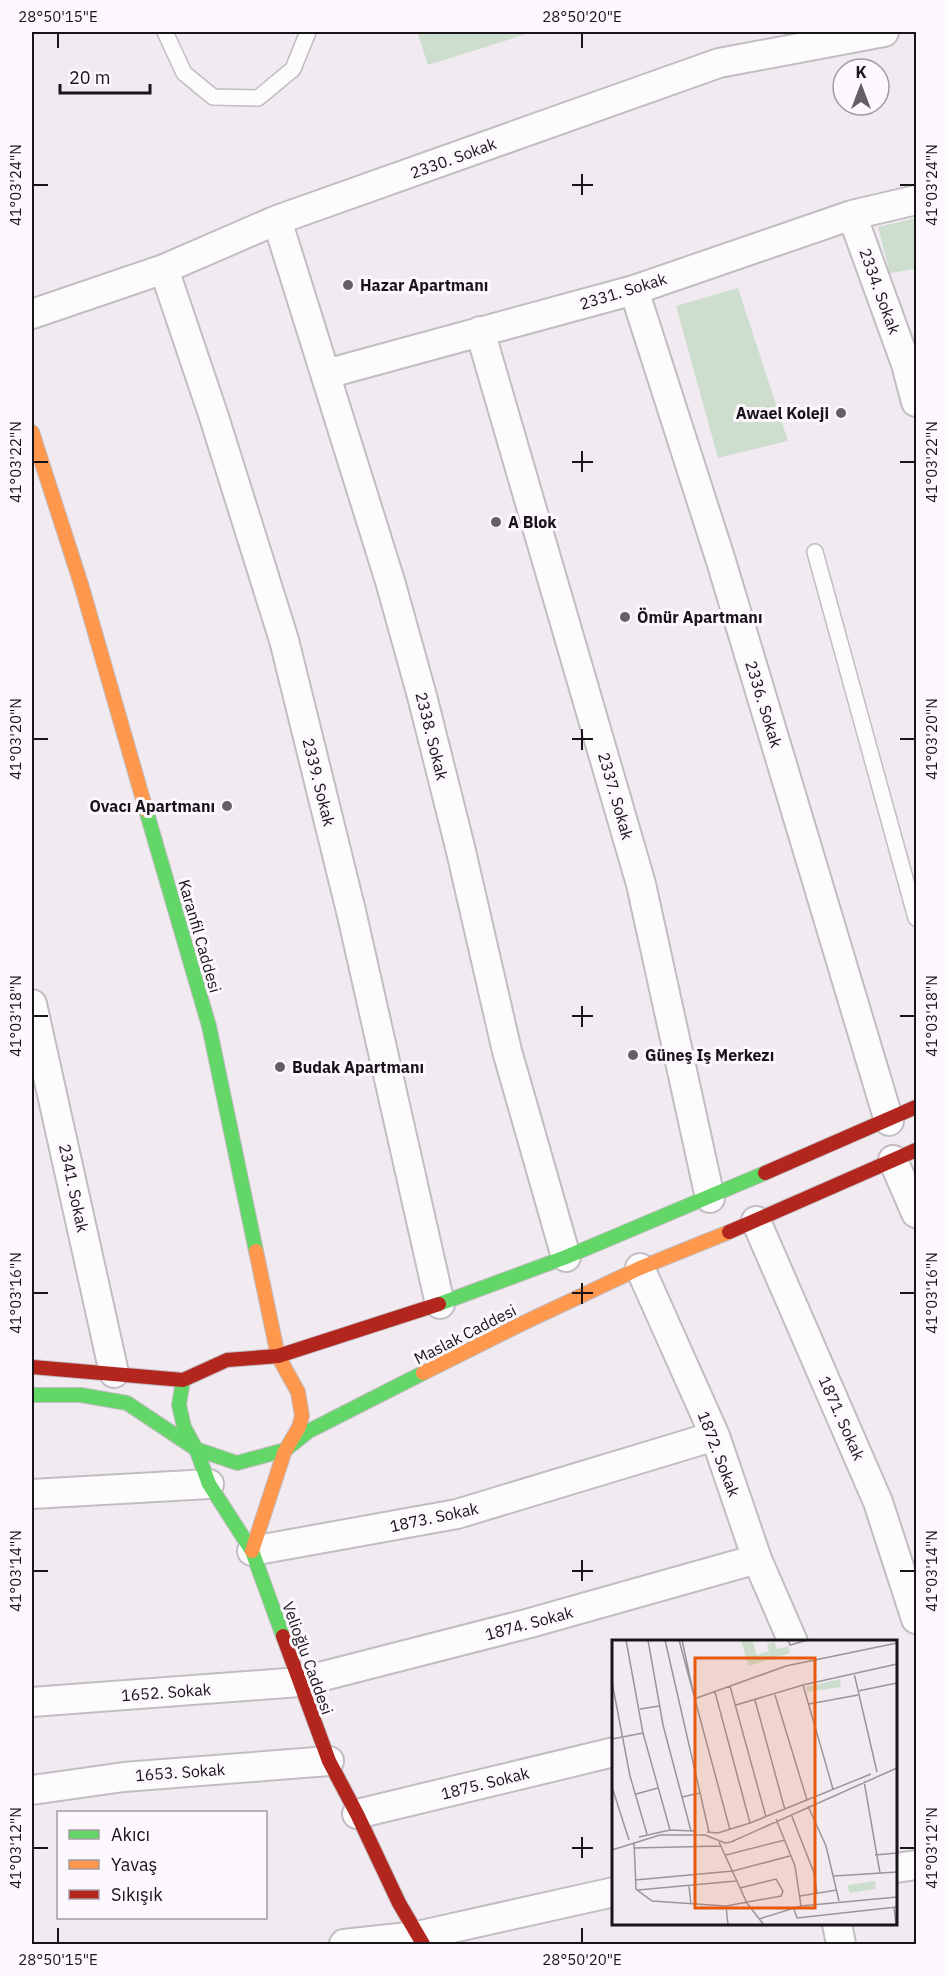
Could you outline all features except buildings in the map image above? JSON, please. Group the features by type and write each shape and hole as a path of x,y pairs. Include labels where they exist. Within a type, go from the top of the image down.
{"main road":[{"name":"Karanfil Caddesi","path":"32,432 81,584 209,1026 278,1356 292,1377 300,1401 302,1416 297,1435 285,1450"},
{"name":"Maslak Caddesi","path":"32,1367 183,1380 228,1360 278,1356 440,1304 566,1257 710,1198 916,1107"},
{"name":"Maslak Caddesi","path":"32,1395 81,1395 127,1404 196,1449 237,1463 285,1450 309,1431 517,1326 640,1268 756,1221 905,1155"},
{"name":"Velioğlu Caddesi","path":"183,1380 179,1406 184,1427 196,1449 209,1484 252,1551 329,1761 420,1940"},
{"path":"252,1551 285,1450"}],"street":[{"name":"2330. Sokak","path":"32,314 164,269 277,220 719,63 884,32"},
{"name":"2331. Sokak","path":"326,374 634,290 852,215 916,200"},
{"name":"2334. Sokak","path":"852,215 911,363 916,402"},
{"name":"2338. Sokak","path":"277,220 390,581 460,847 507,1051 566,1257"},
{"name":"2339. Sokak","path":"164,269 218,428 284,640 351,912 440,1304"},
{"name":"2336. Sokak","path":"634,290 721,561 889,1120"},
{"name":"2337. Sokak","path":"480,331 641,884 710,1198"},
{"name":"2341. Sokak","path":"32,1004 39,1067 114,1373"},
{"path":"905,1155 916,1213"},
{"name":"1871. Sokak","path":"756,1221 878,1502 916,1619"},
{"name":"1872. Sokak","path":"640,1268 715,1436 757,1559 793,1640"},
{"name":"1873. Sokak","path":"252,1551 457,1514 715,1436"},
{"path":"32,1494 209,1484"},
{"name":"1874. Sokak","path":"300,1682 530,1623 757,1559"},
{"name":"1652. Sokak","path":"32,1702 300,1682"},
{"name":"1875. Sokak","path":"357,1814 612,1752"},
{"name":"1653. Sokak","path":"32,1790 124,1777 329,1761"},
{"path":"897,1868 916,1864"},
{"path":"344,1944 420,1940 612,1892"},
{"path":"837,1925 841,1944"}],"lane":[{"path":"165,32 184,73 213,97 258,98 293,69 308,32"},
{"path":"815,552 916,918"}],"green space":[{"path":"417,32 533,32 428,65"},
{"path":"916,218 916,269 890,273 878,227"},
{"path":"738,288 788,441 718,458 676,306"}],"traffic: fast":[{"path":"146,810 209,1026 256,1251"},
{"path":"439,1304 566,1257 765,1173"},
{"path":"32,1395 81,1395 127,1403 196,1449 237,1463 285,1450 309,1431 423,1373"},
{"path":"183,1380 179,1405 184,1427 196,1449 209,1484 252,1551 283,1636"}],"traffic: slow":[{"path":"32,432 81,584 146,810"},
{"path":"423,1373 640,1268 729,1232"},
{"path":"252,1551 284,1453 299,1427 302,1416 298,1392 278,1356 256,1251"}],"traffic: jam":[{"path":"765,1173 916,1107"},
{"path":"729,1232 916,1150"},
{"path":"32,1367 183,1380 227,1360 278,1356 439,1304"},
{"path":"283,1636 329,1761 399,1903 423,1944"}],"place":[{"name":"Hazar Apartmanı","path":"348,285"},
{"name":"Awael Koleji","path":"841,413"},
{"name":"A Blok","path":"496,522"},
{"name":"Ömür Apartmanı","path":"625,617"},
{"name":"Ovacı Apartmanı","path":"227,806"},
{"name":"Güneş Iş Merkezı","path":"633,1055"},
{"name":"Budak Apartmanı","path":"280,1067"}]}
